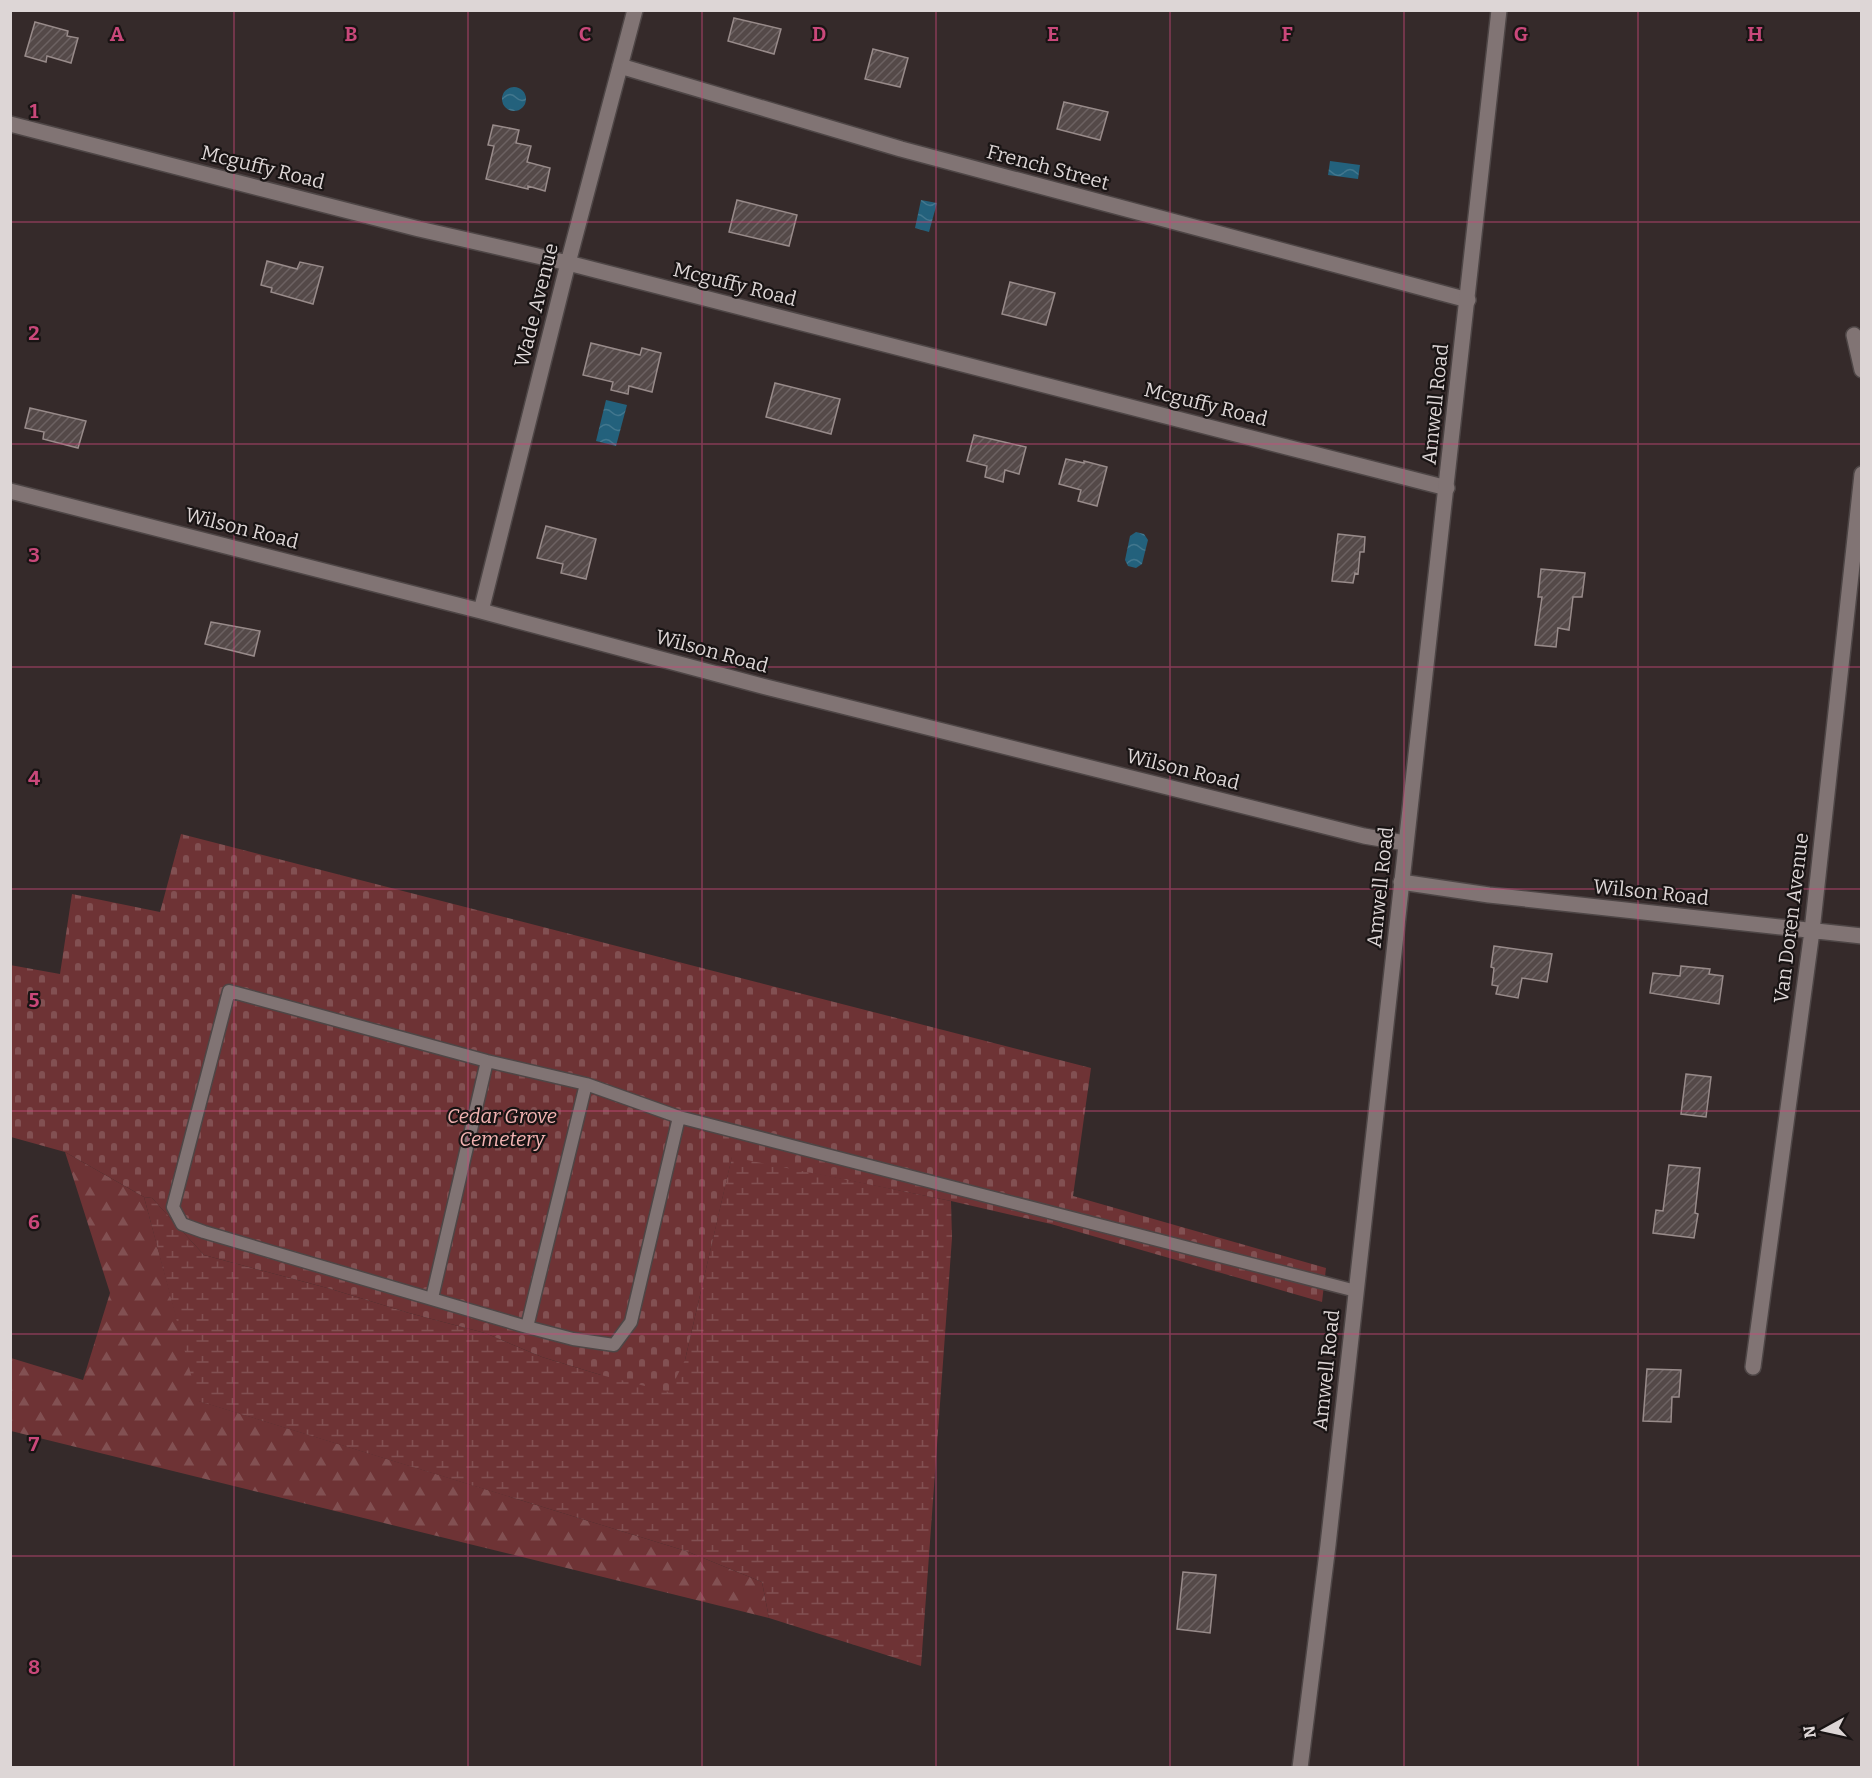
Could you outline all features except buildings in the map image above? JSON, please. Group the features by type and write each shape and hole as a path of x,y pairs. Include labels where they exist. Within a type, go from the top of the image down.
{"street":[{"name":"Wade Avenue","path":"481,611 568,263 635,10"},
{"name":"Amwell Road","path":"1300,1767 1328,1545 1499,10"},
{"name":"French Street","path":"620,66 901,149 1468,300"},
{"name":"Mcguffy Road","path":"10,124 419,229 568,263 1447,488"},
{"path":"1854,335 1862,370"},
{"name":"Van Doren Avenue","path":"1753,1367 1812,931 1862,474"},
{"name":"Wilson Road","path":"10,491 812,698 1364,836 1405,843"},
{"name":"Wilson Road","path":"1401,882 1489,895 1862,936"}],"lane":[{"path":"679,1118 631,1322 614,1345 573,1339 527,1327 204,1232 182,1224 173,1207 229,991 487,1061 586,1084 679,1118 1356,1291"},
{"path":"432,1298 487,1061"},
{"path":"527,1327 586,1084"}],"green space":[{"name":"Cedar Grove Cemetery","path":"181,834 1091,1068 1073,1196 1326,1268 1322,1302 1051,1224 951,1201 732,1157 685,1360 669,1392 542,1357 485,1333 204,1255 152,1198 144,1197 65,1152 11,1137 10,965 60,974 72,894 160,912"},
{"path":"65,1152 144,1197 199,1401 686,1551 762,1582 769,1618 11,1431 11,1358 83,1380 110,1293"},
{"path":"732,1156 951,1201 952,1238 921,1666 769,1618 762,1582 686,1551 198,1401 144,1197 152,1198 204,1255 485,1333 542,1357 601,1375 685,1360"}],"water":[{"path":"514,87 522,91 526,99 522,107 514,111 506,107 502,99 506,91"},
{"path":"1330,161 1360,165 1358,179 1328,175"},
{"path":"921,200 937,203 929,232 915,228"},
{"path":"606,400 627,405 616,446 596,441"},
{"path":"1136,532 1144,534 1148,540 1142,564 1136,568 1128,566 1125,560 1130,536"}]}
